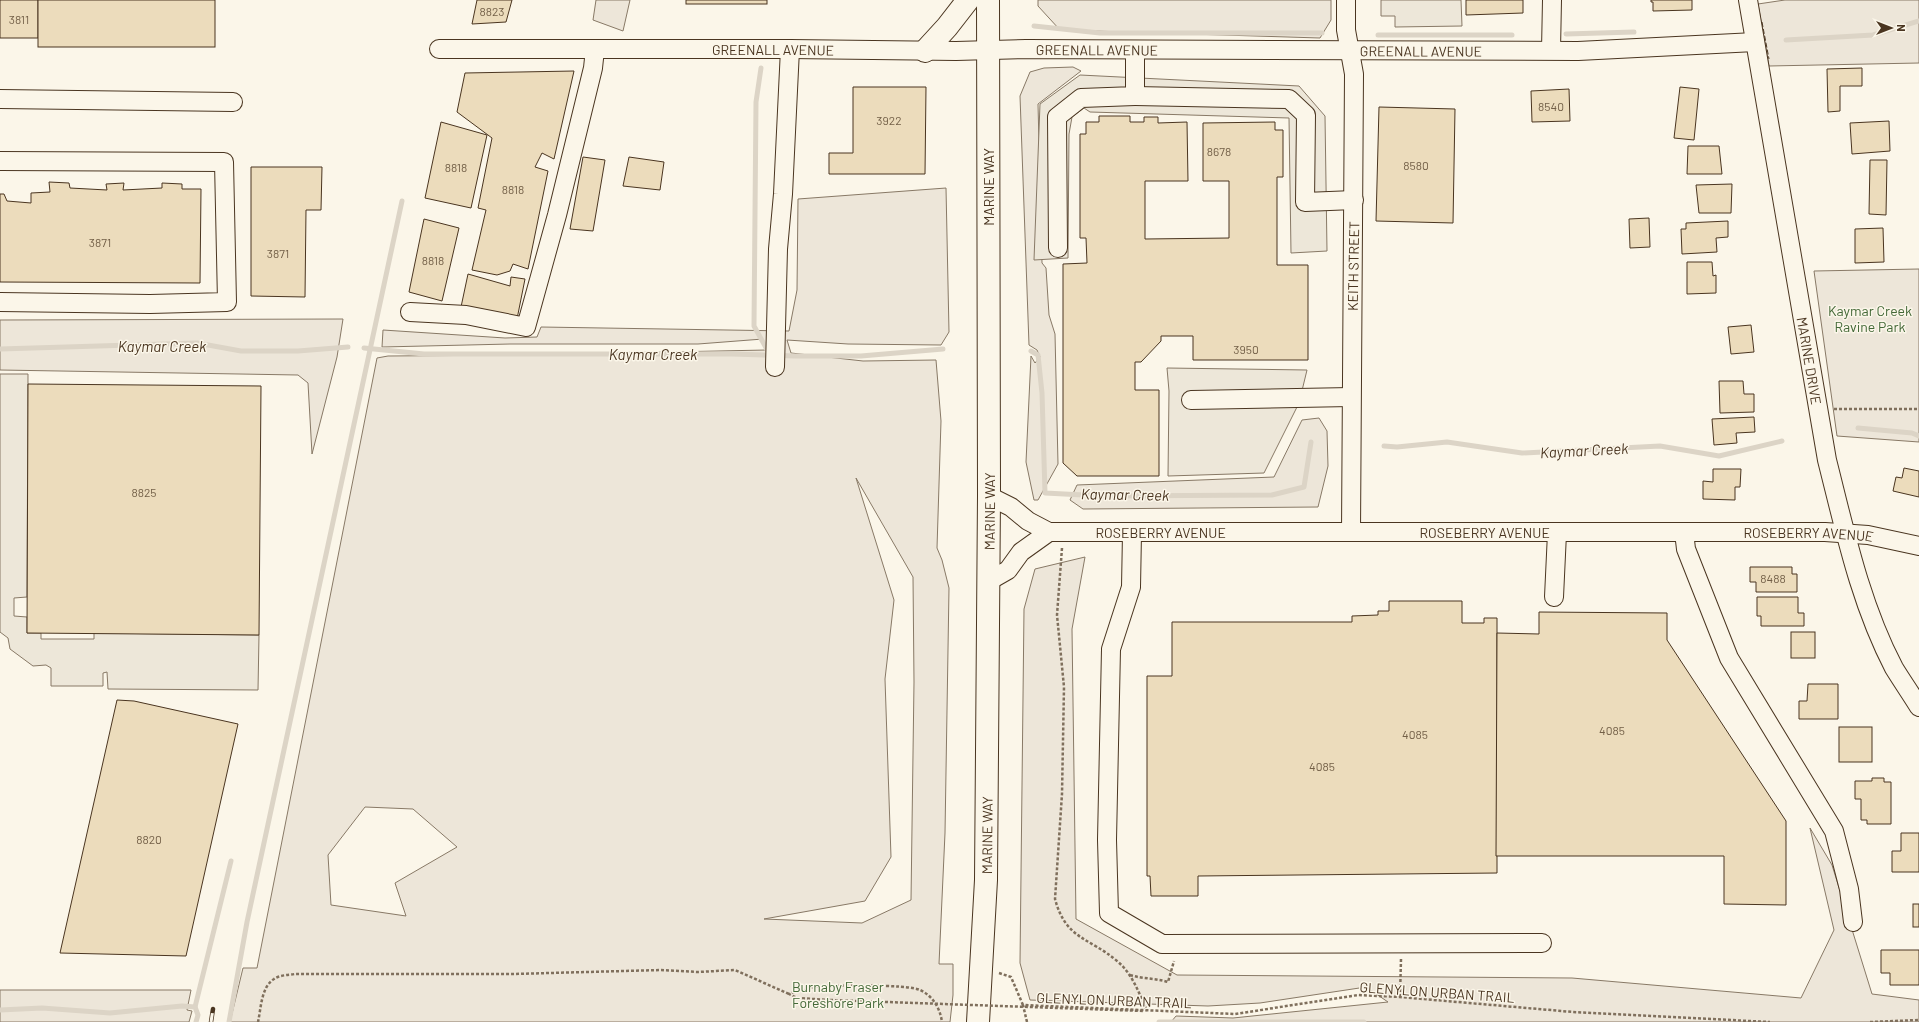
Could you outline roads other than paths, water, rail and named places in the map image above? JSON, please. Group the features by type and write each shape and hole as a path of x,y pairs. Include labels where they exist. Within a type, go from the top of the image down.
{"main road":[{"path":"925,51 947,27 968,0"},
{"name":"MARINE WAY","path":"979,1022 986,880 987,582 989,496 980,51 988,0"}],"street":[{"name":"KEITH STREET","path":"1346,0 1346,30 1354,74 1351,532"},
{"path":"1551,50 1552,0"},
{"name":"MARINE DRIVE","path":"1748,0 1800,299 1817,409 1827,460 1845,533 1874,624 1895,669 1919,706"},
{"name":"GREENALL AVENUE","path":"439,49 790,49 925,51 1350,49 1586,50 1755,42"},
{"path":"410,312 466,315 526,327 557,215 593,68 595,49"},
{"path":"775,367 778,249 783,194 790,49"},
{"path":"1135,50 1136,96"},
{"path":"1058,248 1057,117 1081,98 1136,96 1289,99 1306,115 1305,202 1354,200"},
{"path":"0,99 233,102"},
{"path":"0,161 224,162 227,302 150,304 0,302"},
{"path":"1191,400 1351,397"},
{"name":"ROSEBERRY AVENUE","path":"989,496 1011,507 1028,521 1056,532 1845,533 1890,539 1919,546"},
{"path":"987,582 1008,570 1021,552 1056,532"},
{"path":"1684,532 1686,549 1729,658 1834,831 1849,889 1853,922"},
{"path":"1132,533 1131,587 1111,649 1107,840 1109,913 1162,944 1542,942"},
{"path":"1554,597 1557,533"}],"waterway":[{"path":"1786,40 1873,35 1919,21"},
{"path":"1034,26 1100,33 1322,33"},
{"path":"1566,34 1634,32"},
{"path":"1378,35 1512,35"},
{"path":"761,68 756,102 754,326 770,355"},
{"path":"229,1022 247,922 402,201"},
{"name":"Kaymar Creek","path":"0,349 197,343 241,351 298,351 348,347"},
{"name":"Kaymar Creek","path":"364,348 424,354 732,354 795,356 861,356 943,349"},
{"name":"Kaymar Creek","path":"1031,351 1038,355 1042,393 1045,493 1103,496 1272,495 1304,487 1311,442"},
{"name":"Kaymar Creek","path":"1858,428 1912,433 1919,436"},
{"name":"Kaymar Creek","path":"1384,446 1397,447 1447,442 1522,453 1660,446 1719,456 1782,441"},
{"path":"195,1007 231,861"},
{"path":"0,1010 42,1008 110,1013 182,1006 195,1007 198,1015 196,1022"},
{"path":"1159,1022 1364,1022"}],"railway":[{"path":"211,1022 213,1009"}],"park label":[{"name":"Kaymar Creek Ravine Park","path":"1870,318"},
{"name":"Burnaby Fraser Foreshore Park","path":"838,994"}]}
